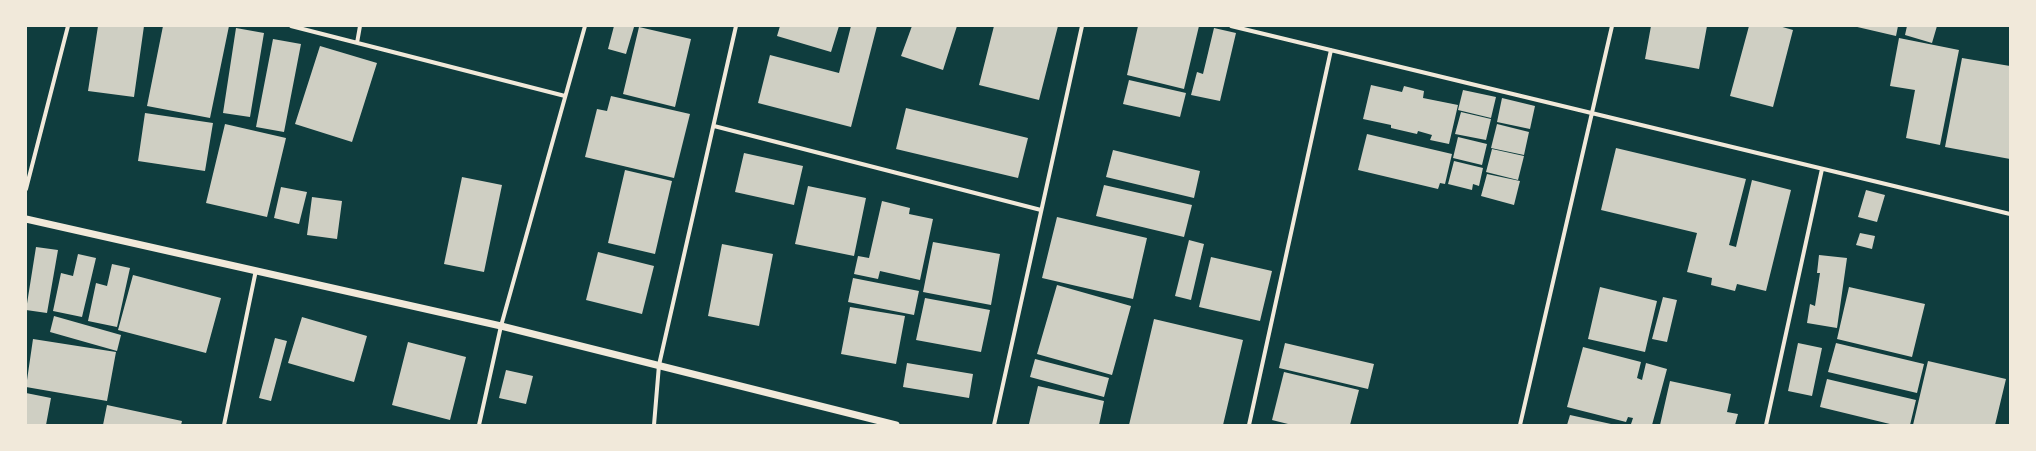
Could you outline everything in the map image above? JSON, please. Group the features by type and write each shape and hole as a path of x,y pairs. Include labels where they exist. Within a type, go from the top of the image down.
{"street":[{"path":"26,189 68,26"},
{"path":"291,26 565,96"},
{"path":"357,43 360,26"},
{"path":"479,425 501,326 585,26"},
{"path":"654,425 659,365 736,26"},
{"path":"994,425 1082,26"},
{"path":"1231,26 2010,214"},
{"path":"1520,425 1612,26"},
{"path":"1250,425 1331,50"},
{"path":"714,126 1041,210"},
{"path":"1766,425 1822,169"},
{"path":"26,219 501,326 896,425"},
{"path":"224,425 256,270"}],"building":[{"path":"98,26 144,26 134,97 88,91"},
{"path":"163,26 229,26 210,118 147,106"},
{"path":"614,26 634,27 626,54 608,49"},
{"path":"780,26 839,26 831,52 777,36"},
{"path":"851,26 877,26 851,127 758,103 770,55 839,73"},
{"path":"912,26 957,26 943,70 901,56"},
{"path":"994,26 1058,26 1039,100 979,85"},
{"path":"1138,26 1199,26 1184,89 1127,75"},
{"path":"1651,26 1707,26 1699,69 1645,59"},
{"path":"1749,26 1779,26 1793,30 1773,107 1730,96"},
{"path":"1853,26 1898,26 1896,36"},
{"path":"1907,26 1937,26 1932,43 1905,35"},
{"path":"639,27 691,39 675,107 623,94"},
{"path":"236,28 264,33 250,117 223,113"},
{"path":"1214,28 1236,33 1220,101 1191,95 1197,72 1203,74"},
{"path":"1899,38 1959,50 1940,145 1906,138 1915,90 1890,86"},
{"path":"273,39 301,44 284,132 256,127"},
{"path":"320,46 377,63 352,142 295,124"},
{"path":"1962,58 2010,66 2010,159 1945,147"},
{"path":"1129,80 1186,93 1180,117 1123,104"},
{"path":"1371,85 1402,92 1404,86 1424,91 1423,98 1458,105 1449,144 1430,140 1432,135 1418,131 1417,134 1391,128 1391,125 1363,119"},
{"path":"1463,90 1496,97 1491,118 1458,110"},
{"path":"611,96 690,114 674,178 585,157 597,109 607,111"},
{"path":"1502,98 1535,106 1530,129 1497,122"},
{"path":"906,108 1028,138 1018,178 896,149"},
{"path":"1461,112 1491,119 1486,140 1455,134"},
{"path":"145,113 213,123 205,171 138,161"},
{"path":"225,124 286,138 267,217 206,203"},
{"path":"1497,124 1529,132 1524,155 1491,148"},
{"path":"1367,134 1452,154 1445,184 1440,183 1438,189 1358,170"},
{"path":"1458,137 1487,144 1482,165 1453,158"},
{"path":"1616,148 1746,179 1729,245 1736,247 1752,180 1791,190 1766,291 1737,284 1735,291 1711,285 1712,278 1687,272 1697,233 1601,210"},
{"path":"1492,149 1524,156 1518,180 1486,172"},
{"path":"1113,150 1200,171 1194,198 1106,177"},
{"path":"744,153 803,166 794,205 735,192"},
{"path":"1454,161 1483,168 1479,186 1473,184 1472,190 1448,184"},
{"path":"625,170 672,181 655,254 608,243"},
{"path":"1487,174 1520,181 1514,205 1481,196"},
{"path":"462,177 502,185 484,272 444,264"},
{"path":"1104,185 1192,205 1184,237 1096,216"},
{"path":"808,186 866,198 854,256 795,244"},
{"path":"281,187 307,192 299,224 274,218"},
{"path":"1866,190 1885,195 1877,222 1858,217"},
{"path":"312,197 342,201 337,239 307,235"},
{"path":"882,201 910,208 909,214 933,219 920,280 880,271 878,279 854,274 858,256 869,258"},
{"path":"1057,217 1147,238 1133,299 1042,278"},
{"path":"1860,233 1875,236 1872,249 1856,245"},
{"path":"1189,240 1204,244 1191,300 1175,296"},
{"path":"933,242 1000,254 991,305 923,292"},
{"path":"722,244 773,254 759,326 708,316"},
{"path":"36,247 58,250 47,313 26,310"},
{"path":"598,252 654,266 642,314 586,300"},
{"path":"78,254 96,258 82,317 53,311 61,273 73,276"},
{"path":"1819,255 1847,258 1837,328 1807,323 1810,304 1815,306 1820,273 1817,273"},
{"path":"1211,257 1272,271 1260,321 1199,307"},
{"path":"112,264 130,268 117,327 88,321 96,283 107,286"},
{"path":"133,275 221,298 206,353 118,330"},
{"path":"853,278 919,291 914,315 848,302"},
{"path":"1057,285 1131,306 1112,375 1037,354"},
{"path":"1600,287 1657,301 1645,352 1588,339"},
{"path":"1849,287 1925,304 1912,357 1837,339"},
{"path":"1663,297 1677,300 1667,342 1652,339"},
{"path":"925,298 990,310 981,352 916,340"},
{"path":"850,307 905,316 896,364 841,354"},
{"path":"54,316 121,335 117,351 50,332"},
{"path":"302,317 367,336 354,382 288,363"},
{"path":"1154,319 1243,340 1223,425 1129,425"},
{"path":"275,338 287,341 271,401 259,398"},
{"path":"33,339 116,352 107,401 26,387"},
{"path":"408,342 466,357 450,420 392,405"},
{"path":"1285,343 1374,364 1368,389 1279,368"},
{"path":"1798,343 1822,348 1812,396 1788,391"},
{"path":"1836,343 1924,364 1917,393 1828,372"},
{"path":"1583,347 1641,362 1637,378 1642,380 1646,363 1667,369 1652,425 1631,424 1633,418 1628,417 1626,422 1567,407"},
{"path":"1035,359 1109,378 1104,397 1030,377"},
{"path":"1928,361 2006,379 1995,425 1913,425"},
{"path":"907,363 973,374 969,398 903,387"},
{"path":"506,370 533,376 526,404 499,398"},
{"path":"1284,372 1359,390 1350,425 1292,425 1272,420"},
{"path":"1827,379 1916,400 1910,425 1894,425 1820,407"},
{"path":"1670,381 1731,394 1727,412 1738,414 1735,425 1660,425"},
{"path":"1038,386 1104,401 1099,425 1029,424"},
{"path":"26,393 51,398 46,425 26,425"},
{"path":"107,405 182,421 181,425 103,425"},
{"path":"1570,415 1611,424 1567,425"}]}
